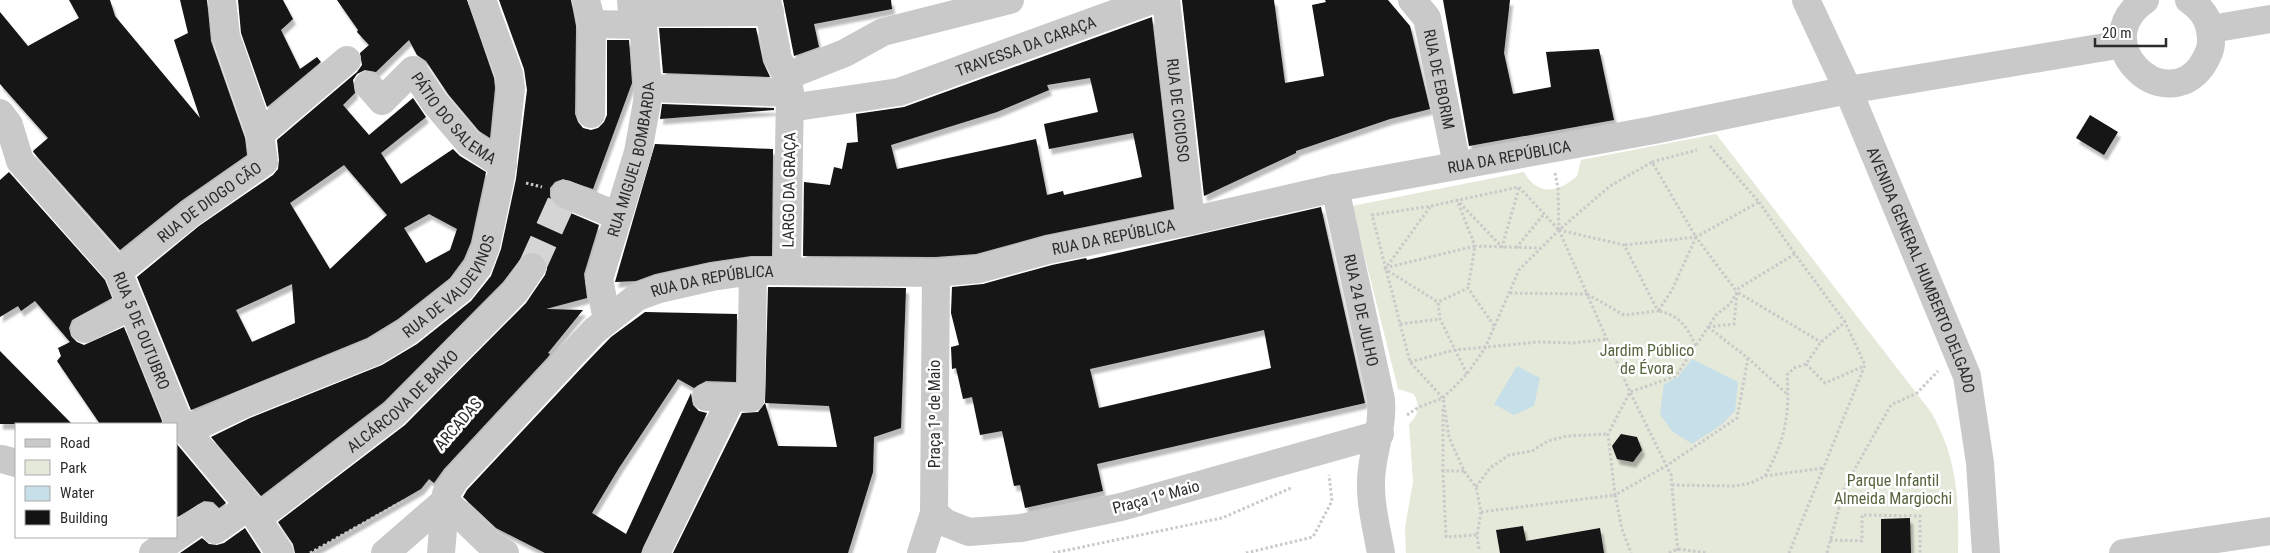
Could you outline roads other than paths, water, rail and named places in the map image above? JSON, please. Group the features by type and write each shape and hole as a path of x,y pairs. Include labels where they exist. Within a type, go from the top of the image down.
{"street":[{"name":"RUA DE DIOGO CÃO","path":"118,272 190,214 264,162 260,134 226,36 222,0"},
{"name":"RUA DE VALDEVINOS","path":"180,426 199,425 253,400 374,352 407,332 461,289 478,267 486,246 502,170 511,88 508,74 482,0"},
{"path":"648,88 786,84 883,32 1010,0"},
{"name":"TRAVESSA DA CARAÇA","path":"786,84 899,92 1152,0"},
{"name":"RUA DE CICIOSO","path":"1166,0 1191,221"},
{"name":"AVENIDA GENERAL HUMBERTO DELGADO","path":"1806,0 1848,90 1967,376 1979,453 1986,553"},
{"path":"2145,0 2129,16 2124,28 2123,44 2128,58 2135,69 2146,78 2159,82 2173,83 2186,79 2197,71 2206,60 2211,47 2211,29 2206,17 2198,6 2189,0"},
{"path":"591,114 589,12 636,13 768,6"},
{"name":"LARGO DA GRAÇA","path":"768,6 786,84 790,180 788,272"},
{"name":"RUA DE EBORIM","path":"1425,6 1457,165"},
{"name":"RUA MIGUEL BOMBARDA","path":"607,320 599,279 638,152 648,88 636,13"},
{"path":"2211,29 2270,19"},
{"name":"RUA DA REPÚBLICA","path":"385,553 447,494 509,421 607,320 638,297 659,289 712,277 753,271 936,273 979,269 1048,250 1191,221 1334,188 1654,130 1848,90 2123,44"},
{"path":"260,134 347,60"},
{"name":"PÁTIO DO SALEMA","path":"368,85 382,101 413,70 435,102 469,143 502,170"},
{"name":"RUA 5 DE OUTUBRO","path":"0,113 9,125 20,161 118,272 180,426 254,512 280,553"},
{"name":"RUA 24 DE JULHO","path":"1334,188 1381,400 1380,434"},
{"path":"565,194 618,216"},
{"name":"ALCÁRCOVA DE BAIXO","path":"178,536 206,516 215,530 254,512 394,414 515,292 532,267"},
{"path":"656,553 719,397 752,398 753,271"},
{"name":"Praça 1º de Maio","path":"921,553 934,512 936,273"},
{"path":"85,329 132,306"},
{"path":"1380,434 1372,468 1371,489 1381,553"},
{"name":"Praça 1º Maio","path":"934,512 946,523 969,532 1021,528 1121,507 1380,434"},
{"path":"447,494 491,550"},
{"path":"441,553 447,494"},
{"path":"2123,553 2237,544 2270,531"},
{"name":"ALCÁRCOVA DE BAIXO","path":"153,553 174,538"}],"water":[{"path":"1692,359 1738,382 1735,411 1721,425 1692,444 1672,431 1660,414 1664,384 1678,377"},
{"path":"1517,366 1540,378 1534,406 1514,415 1494,404"}],"tunnel":[{"path":"532,267 565,194"}],"park label":[{"name":"Jardim Público de Évora","path":"1647,359"},
{"name":"Parque Infantil Almeida Margiochi","path":"1893,489"}]}
